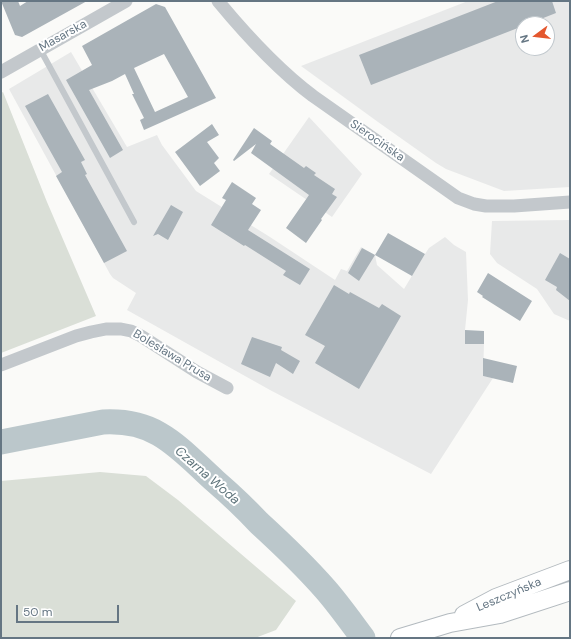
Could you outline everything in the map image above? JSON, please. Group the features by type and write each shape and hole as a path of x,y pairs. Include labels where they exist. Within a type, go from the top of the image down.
{"main road":[{"name":"Leszczyńska","path":"450,623 496,598 570,570"},
{"name":"Leszczyńska","path":"402,637 450,623 500,614 570,591"}],"street":[{"name":"Masarska","path":"1,72 126,1"},
{"name":"Sierocińska","path":"218,1 251,39 274,62 313,96 458,198 474,204 486,206 514,206 570,202"},
{"name":"Bolesława Prusa","path":"1,365 87,333 106,329 122,329 131,331 143,337 227,388"}],"lane":[{"path":"40,49 134,222"}],"shaded area":[{"path":"468,1 570,1 570,187 504,191 446,169 301,66"},
{"path":"71,52 127,147 157,135 162,145 196,191 335,280 341,269 347,271 361,247 375,255 377,265 404,289 429,248 445,237 454,245 466,252 468,300 465,344 484,344 483,376 493,378 431,474 270,390 127,310 136,293 113,278 110,274 9,89"},
{"path":"3,92 47,202 96,316 1,353 1,93"},
{"path":"309,117 362,174 332,217 269,174"},
{"path":"570,220 570,321 554,314 537,289 497,263 490,254 492,221"},
{"path":"100,472 146,476 178,500 296,601 276,630 255,638 1,638 1,481"}],"building":[{"path":"1,1 18,1 20,6 28,1 87,1 22,37 15,35"},
{"path":"498,1 552,1 556,13 548,16 515,16 515,29 371,85 359,55"},
{"path":"156,4 165,7 216,98 144,130 140,120 144,118 132,94 134,94 125,74 89,90 123,150 110,158 66,80 92,65 82,46","holes":["164,54 188,97 155,112 134,68"]},
{"path":"48,94 85,160 81,162 87,174 85,175 127,251 104,263 56,176 62,172 25,106"},
{"path":"212,124 219,135 207,142 219,158 214,163 220,171 200,186 175,152"},
{"path":"254,128 272,141 270,144 304,168 306,166 316,173 314,175 335,189 332,194 337,197 306,243 286,228 309,195 251,153 256,144 234,161 233,160"},
{"path":"232,182 256,198 252,204 261,210 248,230 310,269 300,285 283,275 286,271 211,225 226,200 222,198"},
{"path":"171,205 183,212 168,240 158,234 153,236"},
{"path":"388,233 425,254 412,276 375,255"},
{"path":"362,248 375,255 359,281 348,273"},
{"path":"560,253 570,259 570,301 556,290 557,287 545,280"},
{"path":"488,273 532,301 520,321 482,297 483,296 477,292"},
{"path":"334,285 379,308 382,304 401,316 359,389 315,363 325,346 305,335"},
{"path":"465,330 484,331 484,344 465,344"},
{"path":"252,337 282,347 281,350 300,361 293,374 276,363 270,377 241,364"},
{"path":"483,358 517,366 513,383 483,376"}],"waterway":[{"name":"Czarna Woda","path":"1,442 103,422 132,424 159,434 188,456 293,555 331,596 363,638"}]}
